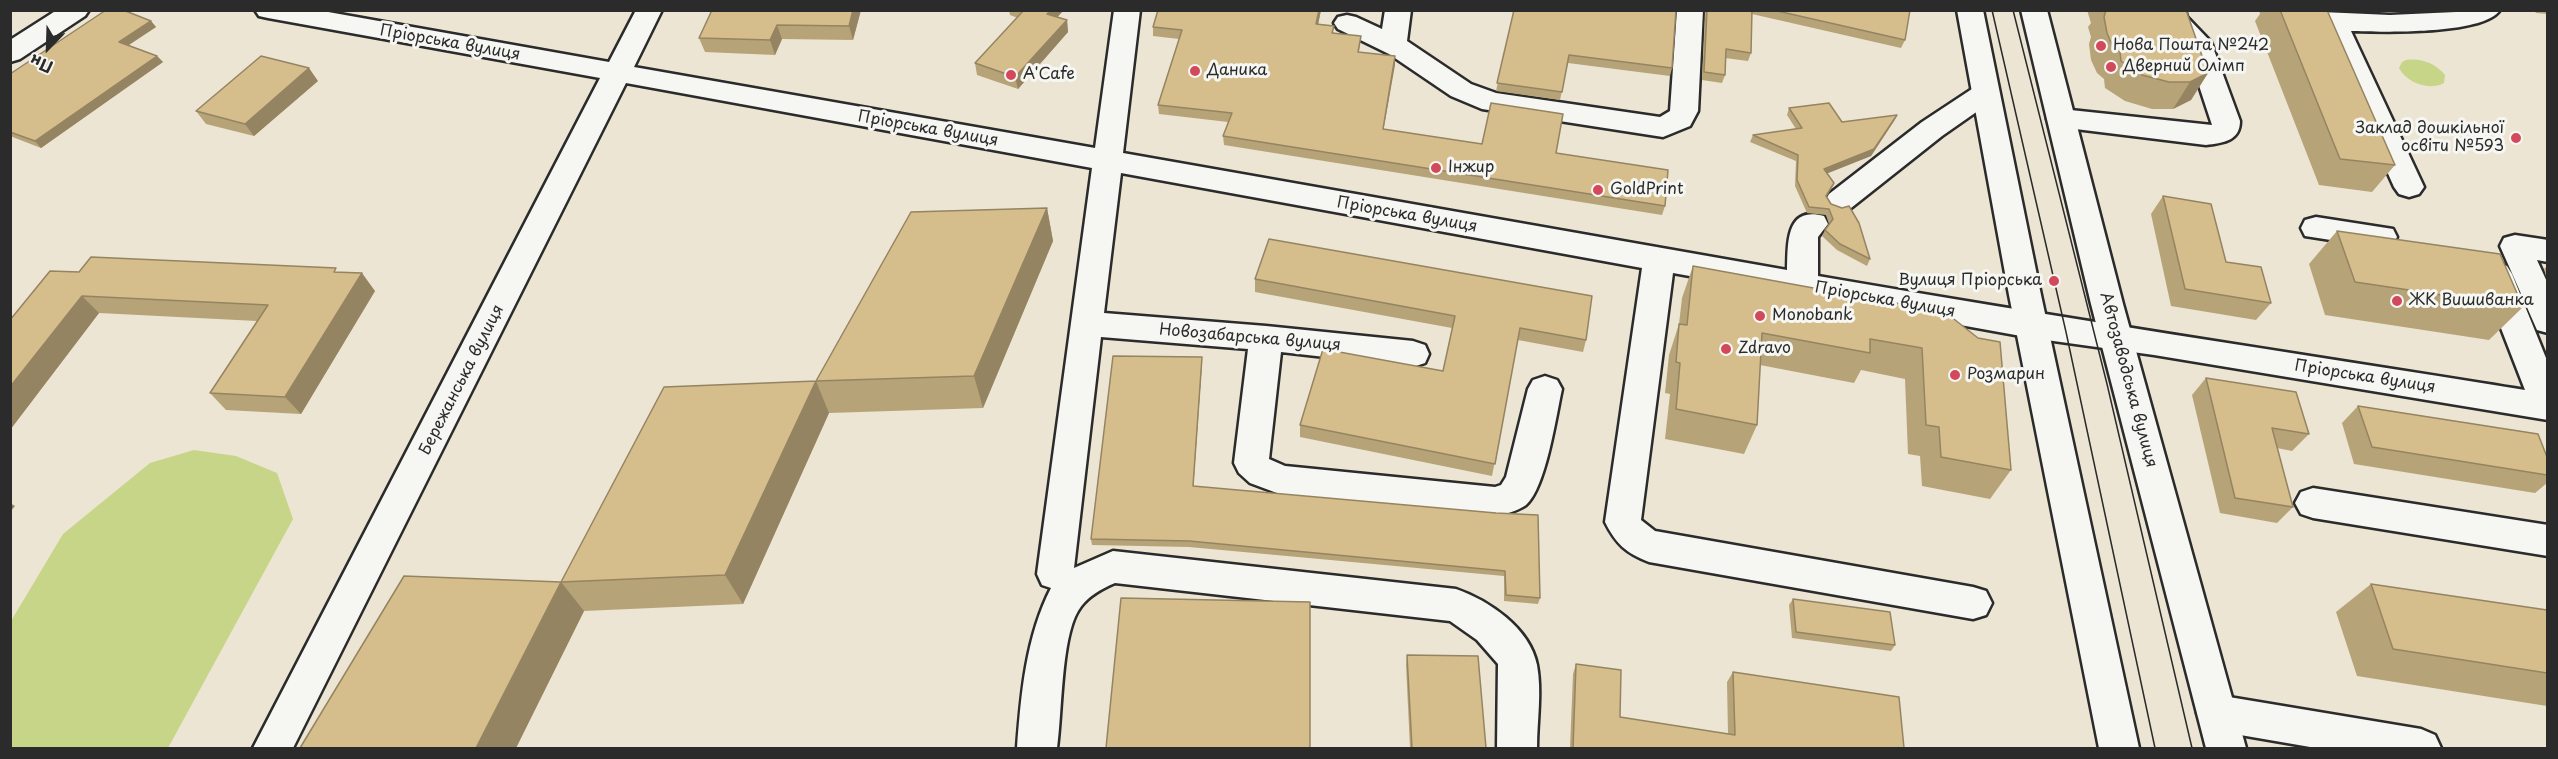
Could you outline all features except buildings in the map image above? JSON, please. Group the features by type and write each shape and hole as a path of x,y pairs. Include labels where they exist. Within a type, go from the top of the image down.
{"street":[{"path":"10,53 76,10"},
{"name":"Пріорська вулиця","path":"268,10 2032,326 2116,337 2547,406"},
{"name":"Бережанська вулиця","path":"273,748 649,10"},
{"path":"1055,574 1127,10"},
{"path":"1393,45 1398,10"},
{"path":"1347,23 1393,45 1461,90 1492,102 1663,127 1680,119 1684,111 1690,10"},
{"path":"1970,10 2119,748"},
{"name":"Автозаводська вулиця","path":"2034,10 2116,337 2221,731"},
{"path":"2061,119 2206,135 2220,134 2226,129 2226,121 2198,42 2174,20 2172,10"},
{"path":"2289,10 2332,21 2361,23 2442,15 2467,18 2487,10"},
{"path":"2332,21 2409,187"},
{"path":"1840,201 1932,129 1985,93"},
{"path":"1803,285 1803,233 1813,224"},
{"path":"2316,228 2408,241"},
{"path":"2547,251 2515,246 2547,321"},
{"path":"2476,251 2488,252 2547,406"},
{"path":"1659,260 1623,522 1627,532 1634,540 1648,546 1973,603"},
{"name":"Новозабарська вулиця","path":"1086,324 1266,338 1413,354"},
{"path":"1266,338 1251,463 1256,470 1286,481 1495,502 1514,495 1521,483 1528,466 1545,389"},
{"path":"2313,503 2547,541"},
{"path":"1037,748 1053,624 1064,598 1085,578 1113,567 1456,605 1480,619 1500,636 1518,662 1517,748"},
{"path":"2221,731 2421,748"}],"green space":[{"path":"2406,60 2432,64 2445,75 2444,83 2425,86 2407,78 2399,68"},
{"path":"194,450 236,456 277,473 293,519 168,748 11,748 11,621 63,534 150,463"}],"tram line":[{"path":"1992,10 2066,332 2155,748"},
{"path":"2013,10 2107,384 2192,748"}],"place":[{"name":"Нова Пошта №242","path":"2101,46"},
{"name":"Дверний Олімп","path":"2111,67"},
{"name":"Даника","path":"1195,71"},
{"name":"A'Cafe","path":"1011,75"},
{"name":"Заклад дошкільної освіти №593","path":"2516,138"},
{"name":"Інжир","path":"1436,168"},
{"name":"GoldPrint","path":"1598,190"},
{"name":"Вулиця Пріорська","path":"2054,281"},
{"name":"ЖК Вишиванка","path":"2397,301"},
{"name":"Monobank","path":"1760,316"},
{"name":"Zdravo","path":"1726,349"},
{"name":"Розмарин","path":"1955,375"}]}
